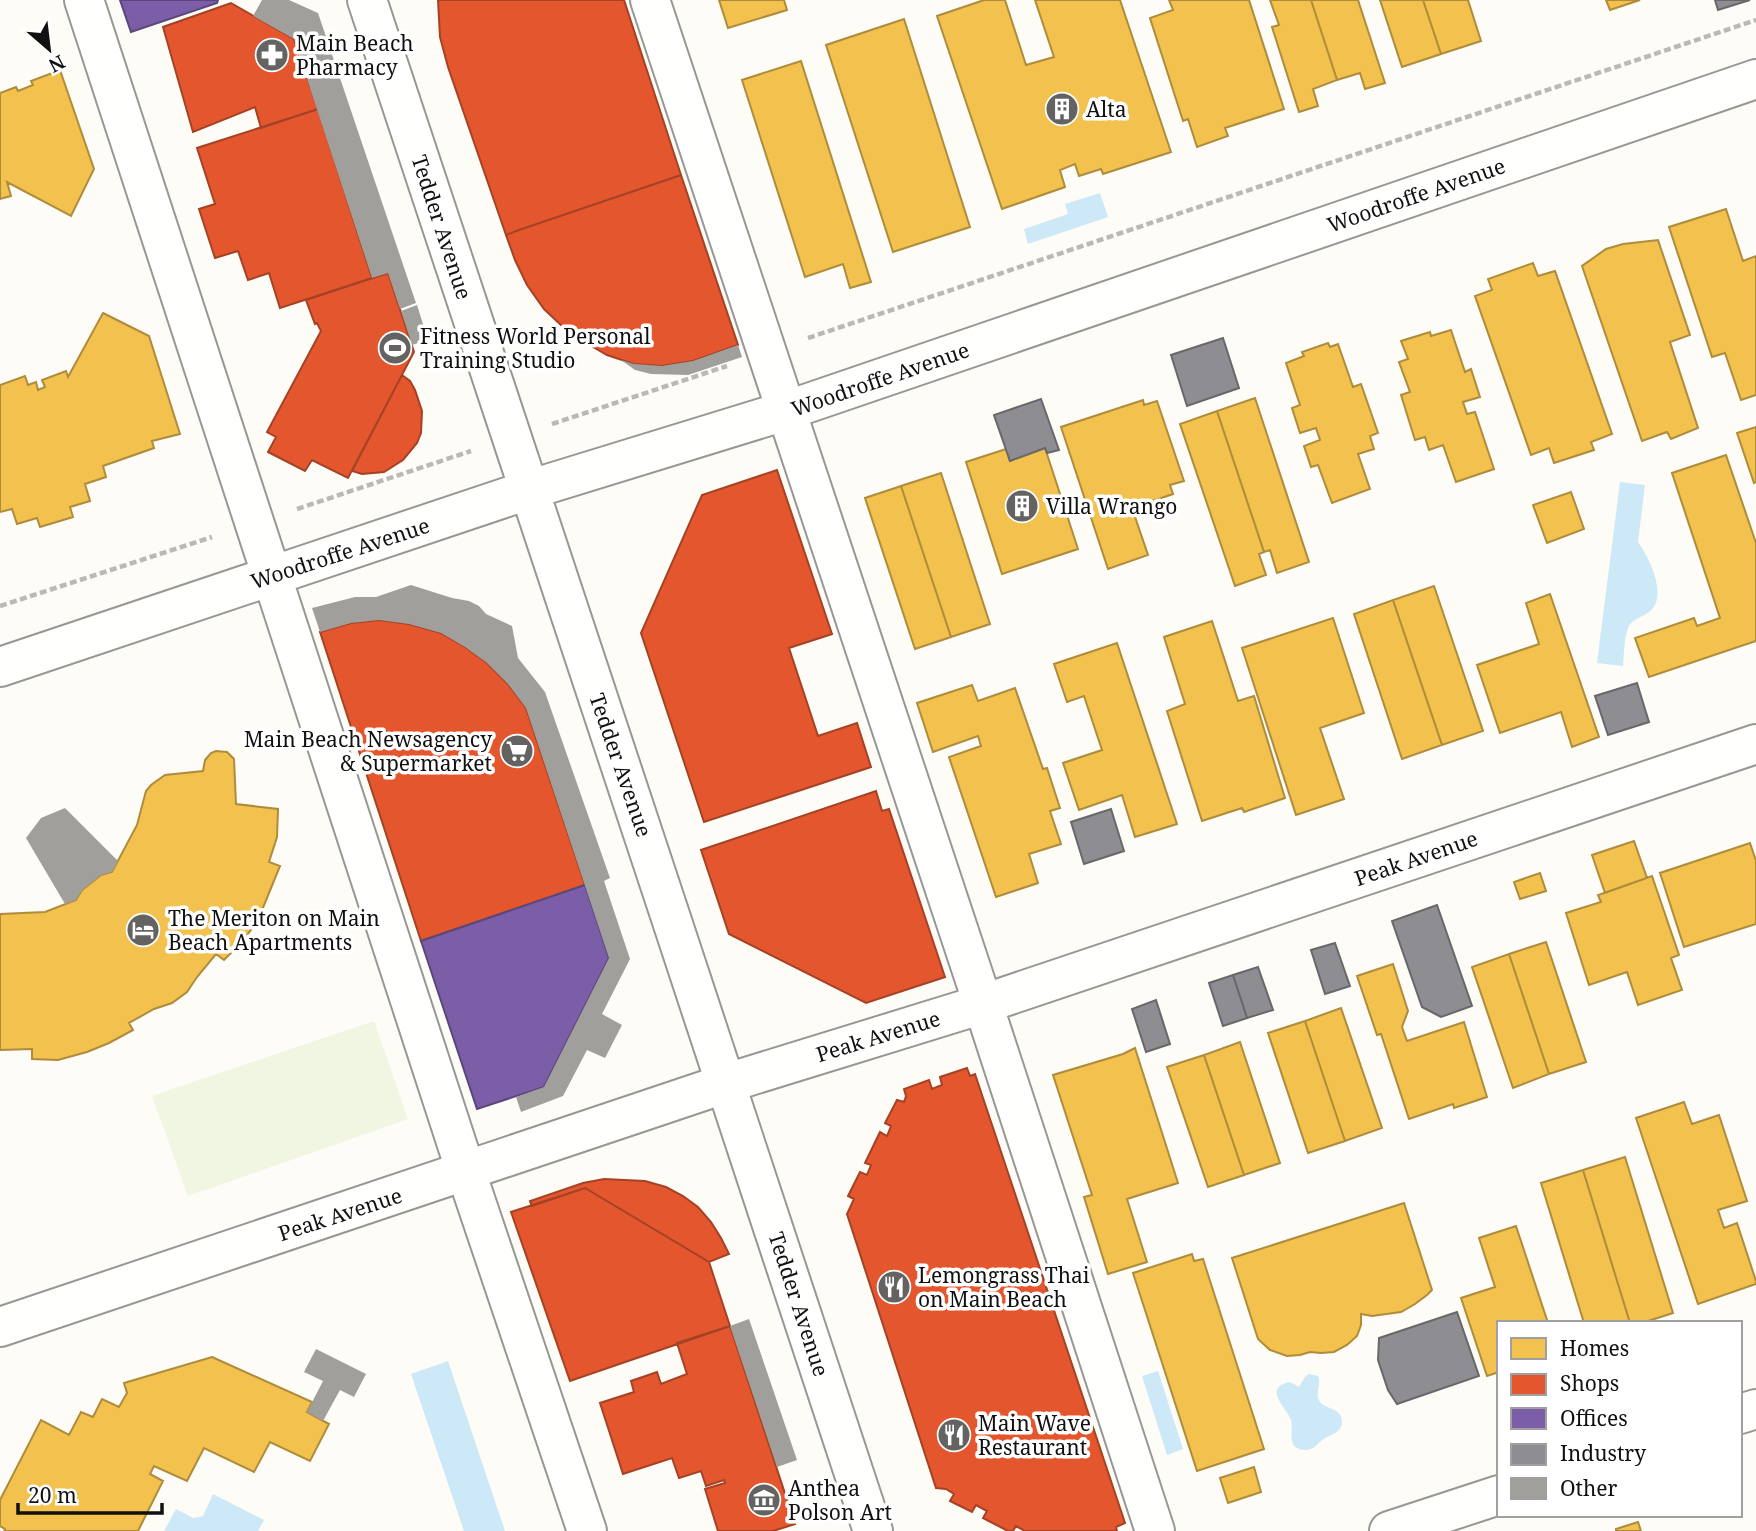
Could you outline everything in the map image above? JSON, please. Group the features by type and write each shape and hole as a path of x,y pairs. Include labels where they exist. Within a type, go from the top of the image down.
{"street":[{"path":"84,0 587,1531"},
{"name":"Tedder Avenue","path":"367,0 873,1531"},
{"path":"650,0 1155,1531"},
{"name":"Woodroffe Avenue","path":"0,667 528,490 785,411 1756,79"},
{"name":"Peak Avenue","path":"0,1327 727,1083 983,1004 1756,744"},
{"path":"1389,1531 1497,1495"}],"path":[{"path":"0,606 766,353 1756,20"}],"green space":[{"path":"374,1021 408,1119 188,1196 152,1096"}],"water":[{"path":"1100,193 1108,217 1028,244 1024,229 1068,214 1065,204"},
{"path":"1620,482 1645,485 1638,542 1652,567 1657,587 1655,605 1628,628 1623,666 1597,663"},
{"path":"448,1361 505,1531 464,1531 411,1374"},
{"path":"1158,1371 1183,1449 1167,1455 1142,1376"},
{"path":"1309,1374 1318,1376 1320,1402 1337,1412 1342,1423 1337,1432 1324,1438 1312,1449 1305,1450 1299,1449 1293,1443 1291,1420 1277,1394 1282,1385 1290,1382 1299,1387"},
{"path":"213,1494 264,1520 258,1531 164,1531 176,1509 193,1518 203,1516"}],"building: Homes":[{"path":"719,0 784,0 787,10 728,28"},
{"name":"Alta","path":"984,0 1005,0 1026,65 1054,57 1035,0 1120,0 1171,152 1103,174 1101,169 1079,176 1075,164 1060,170 1065,187 1002,209 937,16"},
{"path":"1169,0 1249,0 1284,109 1225,128 1228,136 1197,147 1188,119 1183,121 1150,18 1173,10"},
{"path":"1270,0 1311,0 1337,80 1313,89 1318,106 1299,112 1272,27 1279,25"},
{"path":"1311,0 1358,0 1385,83 1365,89 1360,73 1337,80"},
{"path":"1380,0 1423,0 1441,54 1402,67"},
{"path":"1423,0 1468,0 1481,41 1441,54"},
{"path":"1606,0 1640,0 1610,10"},
{"path":"904,19 970,227 893,252 826,45"},
{"path":"801,61 871,282 850,288 843,264 805,277 742,80"},
{"path":"60,70 94,169 71,216 7,182 11,196 0,199 0,93 16,87 18,91 33,85 31,81"},
{"path":"1726,209 1743,261 1756,256 1756,395 1741,400 1725,353 1712,357 1669,227"},
{"path":"1658,240 1690,335 1670,342 1698,428 1671,439 1667,432 1642,441 1582,266 1606,249"},
{"path":"1533,263 1538,276 1555,271 1612,434 1591,442 1594,450 1554,463 1549,448 1531,455 1475,296 1492,290 1488,279"},
{"path":"103,313 149,336 180,434 152,441 154,448 103,466 106,477 85,484 90,501 70,507 73,517 40,527 37,518 17,524 12,509 0,512 0,385 25,376 28,385 36,382 38,390 45,387 42,380 66,371 68,377"},
{"path":"1451,330 1465,372 1471,369 1480,397 1463,402 1467,414 1475,412 1494,469 1456,482 1443,445 1429,450 1425,437 1415,440 1401,395 1410,392 1399,362 1408,359 1401,341 1430,332 1431,336"},
{"path":"1328,343 1330,347 1338,344 1353,387 1361,384 1378,433 1370,436 1374,449 1358,454 1370,489 1332,503 1318,465 1311,467 1304,446 1320,440 1316,428 1300,433 1292,408 1300,405 1286,363 1304,356 1302,352"},
{"path":"1255,398 1309,562 1277,573 1270,550 1264,552 1217,411"},
{"path":"1143,400 1144,405 1157,401 1184,481 1170,485 1173,494 1132,508 1148,555 1108,569 1061,427"},
{"path":"1217,411 1264,552 1259,554 1266,575 1235,586 1180,424"},
{"path":"1756,427 1756,482 1754,483 1737,433"},
{"name":"Villa Wrango","path":"1045,448 1078,549 1002,574 966,462 1006,449 1010,461"},
{"path":"1726,455 1756,543 1756,641 1649,677 1635,638 1694,618 1697,626 1720,618 1672,473"},
{"path":"941,473 990,624 951,637 901,486"},
{"path":"901,486 951,637 915,649 865,498"},
{"path":"1571,492 1584,529 1547,543 1533,505"},
{"path":"1434,586 1483,731 1442,745 1393,600"},
{"path":"1550,594 1599,737 1572,747 1561,712 1500,733 1477,665 1539,644 1526,603"},
{"path":"1393,600 1442,745 1402,759 1354,614"},
{"path":"1333,618 1364,713 1320,728 1344,799 1296,815 1242,648"},
{"path":"1212,621 1238,701 1254,696 1285,798 1244,812 1242,808 1202,821 1167,711 1185,704 1164,637"},
{"path":"1117,643 1177,824 1135,837 1122,795 1079,810 1063,763 1102,750 1084,696 1067,702 1054,664"},
{"path":"972,685 978,701 1015,688 1043,769 1047,768 1060,808 1050,811 1061,844 1029,854 1038,883 996,897 949,757 981,746 978,736 933,752 917,703"},
{"path":"216,751 227,752 234,759 236,804 278,809 277,837 269,862 280,866 258,920 224,960 216,954 187,992 172,1003 154,1009 129,1023 133,1030 109,1043 58,1060 32,1059 32,1049 0,1050 0,914 45,912 76,900 82,890 101,875 112,872 137,825 146,791 151,785 165,775 203,771 205,760"},
{"path":"1634,841 1647,878 1605,893 1592,855"},
{"path":"1750,843 1756,861 1756,924 1684,947 1660,873"},
{"path":"1540,873 1546,891 1520,899 1514,882"},
{"path":"1652,876 1679,955 1671,958 1682,990 1638,1005 1627,972 1589,985 1566,913 1601,902 1598,895"},
{"path":"1546,942 1586,1062 1549,1074 1509,954"},
{"path":"1509,954 1549,1074 1513,1088 1472,967"},
{"path":"1393,964 1408,1011 1402,1027 1407,1041 1464,1022 1487,1097 1454,1108 1453,1104 1409,1119 1381,1034 1377,1035 1357,976"},
{"path":"1341,1008 1382,1128 1345,1141 1305,1021"},
{"path":"1305,1021 1345,1141 1308,1153 1268,1033"},
{"path":"1240,1042 1280,1163 1244,1175 1204,1055"},
{"path":"1135,1048 1178,1183 1127,1199 1147,1262 1108,1274 1084,1197 1092,1195 1053,1075"},
{"path":"1204,1055 1244,1175 1208,1187 1167,1067"},
{"path":"1684,1102 1692,1124 1719,1115 1747,1201 1718,1210 1724,1228 1737,1223 1756,1281 1756,1284 1698,1304 1636,1118"},
{"path":"1625,1157 1673,1313 1648,1321 1629,1321 1583,1170"},
{"path":"1583,1170 1629,1321 1583,1321 1541,1183"},
{"path":"1404,1203 1432,1290 1427,1295 1401,1312 1372,1316 1361,1314 1357,1336 1334,1352 1287,1356 1270,1350 1258,1339 1232,1258"},
{"path":"1516,1226 1547,1321 1497,1321 1497,1373 1487,1376 1461,1298 1495,1287 1479,1238"},
{"path":"1192,1254 1194,1261 1203,1259 1264,1449 1197,1471 1133,1273"},
{"path":"212,1357 312,1402 307,1412 329,1424 310,1461 270,1442 254,1472 204,1448 187,1481 154,1466 150,1474 163,1481 138,1531 4,1531 0,1526 0,1500 41,1420 69,1435 81,1412 93,1417 102,1399 119,1407 127,1393 124,1383"},
{"path":"1254,1467 1261,1492 1228,1503 1220,1478"},
{"path":"1638,1522 1641,1531 1616,1531 1616,1529"}],"building: Shops":[{"path":"438,0 624,0 681,175 506,235 448,67 440,37"},
{"path":"231,3 294,39 318,109 261,128 255,107 193,132 163,27"},
{"path":"318,109 372,278 280,308 269,273 248,280 238,251 215,258 199,209 215,204 197,148"},
{"path":"681,175 738,345 693,361 662,366 634,364 607,355 586,343 564,328 544,309 527,285 506,235"},
{"path":"388,273 414,352 348,478 312,460 305,471 268,452 276,437 267,432 321,331 317,323 315,324 306,300"},
{"path":"402,375 410,381 415,390 422,411 421,433 417,443 403,460 384,472 362,474 352,471"},
{"path":"777,470 832,634 789,648 818,736 857,723 871,767 704,822 641,633 702,495"},
{"path":"379,620 409,624 441,633 487,663 508,684 526,708 585,885 421,941 320,632 351,623"},
{"path":"876,791 882,811 889,809 945,977 866,1003 729,934 701,850"},
{"path":"967,1068 970,1076 975,1074 1125,1523 1116,1527 1117,1531 1025,1531 1016,1526 1013,1531 1008,1531 983,1518 987,1511 976,1505 972,1512 950,1501 954,1494 946,1489 936,1488 847,1214 854,1199 848,1196 860,1172 867,1175 871,1165 865,1163 880,1132 887,1136 891,1126 885,1123 897,1100 904,1102 904,1089 929,1080 932,1089 942,1085 940,1077"},
{"path":"604,1179 645,1181 666,1187 683,1196 698,1207 711,1222 729,1254 709,1262 585,1188 532,1206 530,1201 583,1183"},
{"path":"585,1188 709,1262 730,1326 570,1381 511,1212"},
{"path":"730,1326 795,1524 773,1531 718,1531 705,1489 725,1483 724,1480 706,1486 701,1471 679,1478 672,1458 623,1474 600,1403 634,1392 631,1381 657,1372 661,1384 687,1374 677,1343"}],"building: Offices":[{"path":"120,0 218,0 217,3 131,32"},
{"path":"585,885 609,958 544,1087 477,1109 421,941"}],"building: Industry":[{"path":"1715,0 1750,0 1718,10"},
{"path":"1223,338 1239,388 1187,406 1171,355"},
{"path":"1041,399 1059,450 1047,453 1045,448 1010,461 994,415"},
{"path":"1637,683 1649,722 1608,735 1595,696"},
{"path":"1111,809 1124,851 1084,864 1071,822"},
{"path":"1437,905 1472,1006 1441,1017 1422,1007 1392,921"},
{"path":"1335,943 1350,986 1325,994 1311,950"},
{"path":"1258,967 1273,1010 1247,1018 1233,975"},
{"path":"1233,975 1247,1018 1223,1026 1209,983"},
{"path":"1156,1000 1170,1044 1146,1052 1132,1009"},
{"path":"1457,1312 1479,1376 1397,1404 1388,1390 1378,1360 1379,1338"}],"building: Other":[{"path":"262,0 289,0 318,13 416,303 400,309 388,273 372,278 294,39 253,16"},
{"path":"417,305 428,340 412,345 401,311"},
{"path":"738,345 742,357 688,375 651,374 635,370 621,360 662,366 693,361"},
{"path":"411,585 469,601 479,606 486,614 512,626 518,658 545,692 610,878 604,881 630,959 602,1014 622,1025 605,1058 587,1050 563,1096 521,1112 516,1097 544,1087 609,958 526,708 508,684 487,663 465,647 441,633 409,624 379,620 351,623 320,632 312,608 355,597 376,597"},
{"path":"65,808 118,861 112,872 101,875 82,890 76,900 65,904 26,838 41,818"},
{"path":"749,1319 797,1460 777,1467 730,1326"},
{"path":"316,1349 366,1374 354,1397 340,1390 323,1421 307,1412 323,1381 304,1372"}],"place":[{"name":"Main Beach Pharmacy","path":"272,55"},
{"name":"Alta","path":"1062,109"},
{"name":"Fitness World Personal Training Studio","path":"395,348"},
{"name":"Villa Wrango","path":"1022,506"},
{"name":"Main Beach Newsagency & Supermarket","path":"517,751"},
{"name":"The Meriton on Main Beach Apartments","path":"143,930"},
{"name":"Lemongrass Thai on Main Beach","path":"894,1287"},
{"name":"Main Wave Restaurant","path":"954,1435"},
{"name":"Anthea Polson Art","path":"764,1500"}]}
